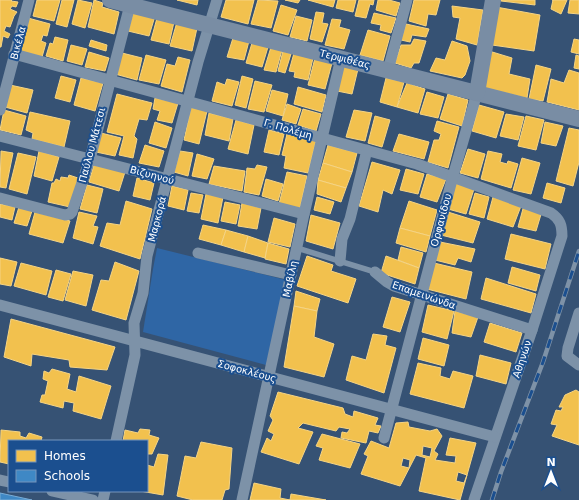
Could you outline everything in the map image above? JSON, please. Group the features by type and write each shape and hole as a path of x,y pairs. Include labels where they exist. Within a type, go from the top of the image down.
{"street":[{"name":"Βικέλα","path":"0,110 29,0"},
{"name":"Τερψιθέας","path":"110,0 579,119"},
{"name":"Μαρκορά","path":"116,440 134,359 134,323 143,293 145,262 217,0"},
{"path":"388,70 407,0"},
{"name":"Ορφανίδου","path":"384,438 421,294 477,92 493,0"},
{"name":"Παύλου Μάτεσι","path":"0,198 64,215 70,214 74,210 90,159 130,5"},
{"name":"Γ. Πολέμη","path":"14,54 367,150 453,176 551,213 557,217"},
{"name":"Μαβίλη","path":"242,500 270,377 304,214 341,58"},
{"name":"Βιζυηνού","path":"0,136 304,214"},
{"path":"340,261 342,239 350,218 367,150"},
{"name":"Αθηνών","path":"474,500 532,330 562,236 562,228 557,217"},
{"path":"198,253 291,275"},
{"name":"Επαμεινώνδα","path":"375,272 389,284 532,330"},
{"name":"Σοφοκλέους","path":"0,307 495,437"},
{"path":"579,313 567,356 579,365"},
{"path":"57,492 93,500"}],"lane":[{"name":"Επαμεινώνδα","path":"297,248 375,272"}],"shaded area":[{"path":"157,248 286,280 266,365 143,332"}],"building: Homes":[{"path":"0,0 12,0 11,1 18,2 16,7 12,6 10,9 17,12 10,27 6,26 4,31 10,34 8,38 3,36 1,47 0,47"},
{"path":"37,0 60,0 54,21 33,16"},
{"path":"62,0 74,0 67,27 56,24"},
{"path":"78,0 92,3 85,28 72,24"},
{"path":"94,0 103,3 102,7 119,12 114,34 88,27"},
{"path":"177,0 198,0 197,5"},
{"path":"226,0 254,0 248,24 221,17"},
{"path":"258,0 278,1 271,28 251,24"},
{"path":"285,0 300,0 298,3"},
{"path":"308,0 335,0 333,7"},
{"path":"338,0 356,0 353,12 336,8"},
{"path":"359,0 374,0 373,5 370,4 366,18 355,16"},
{"path":"378,0 389,0 400,3 396,16 376,10"},
{"path":"414,0 440,0 436,15 428,14 426,26 409,21"},
{"path":"535,0 535,5 501,1"},
{"path":"553,0 567,0 561,14 551,9"},
{"path":"570,0 579,0 579,14 568,13"},
{"path":"281,5 297,10 288,35 273,31"},
{"path":"452,6 483,10 477,45 456,39 460,18 453,17"},
{"path":"496,7 540,15 534,51 492,45"},
{"path":"134,10 155,16 149,36 128,31"},
{"path":"316,12 324,13 322,23 328,24 322,42 310,39"},
{"path":"374,13 396,18 391,33 380,30 381,25 371,23"},
{"path":"296,16 312,20 307,41 290,37"},
{"path":"28,18 50,24 47,36 43,35 41,41 46,43 42,57 19,51"},
{"path":"157,18 174,22 169,44 151,40"},
{"path":"332,19 341,20 339,27 350,30 344,49 325,45"},
{"path":"177,22 197,28 192,51 170,46"},
{"path":"406,24 429,29 426,37 412,35 410,42 401,40"},
{"path":"368,30 390,36 383,61 360,55"},
{"path":"55,37 68,40 63,61 46,56 50,43 53,44"},
{"path":"233,38 249,41 244,60 227,57"},
{"path":"414,39 426,41 419,63 414,63 411,68 395,63 401,45 411,45"},
{"path":"574,39 579,40 579,54 571,52"},
{"path":"91,40 107,45 106,51 89,46"},
{"path":"452,41 467,46 470,61 465,75 462,78 430,71 436,58 445,60"},
{"path":"252,43 268,47 262,67 246,63"},
{"path":"71,45 87,49 82,65 67,61"},
{"path":"271,47 282,50 276,72 264,70"},
{"path":"283,51 291,54 285,73 278,71"},
{"path":"489,51 512,58 509,74 530,79 527,98 483,88"},
{"path":"89,52 109,58 105,71 85,67"},
{"path":"122,53 142,58 137,80 115,74"},
{"path":"294,53 313,58 308,80 294,77 295,72 289,71"},
{"path":"146,55 166,60 159,84 139,80"},
{"path":"576,55 579,56 579,69 574,68"},
{"path":"178,57 190,60 182,92 161,86 167,64 175,66"},
{"path":"315,58 332,63 325,89 308,85"},
{"path":"343,65 358,69 352,94 337,91"},
{"path":"536,65 551,69 543,101 529,99"},
{"path":"569,70 579,73 579,110 547,102 551,79 564,83"},
{"path":"61,76 76,80 70,102 55,98"},
{"path":"242,76 253,79 246,108 235,105"},
{"path":"81,78 103,83 95,111 74,105"},
{"path":"386,78 404,82 397,107 380,102"},
{"path":"227,79 239,82 232,106 212,101 217,82 225,85"},
{"path":"255,81 272,85 264,112 248,109"},
{"path":"407,83 425,89 418,113 397,107"},
{"path":"10,85 33,90 27,113 5,107"},
{"path":"298,87 326,95 322,112 294,104"},
{"path":"272,90 288,94 283,116 266,111"},
{"path":"427,92 444,97 438,118 420,114"},
{"path":"117,94 152,103 147,120 139,119 134,136 137,139 133,158 119,155 124,136 107,132"},
{"path":"448,94 468,100 462,126 440,119"},
{"path":"155,98 178,103 172,123 157,120 160,111 153,109"},
{"path":"287,104 301,109 296,124 282,120"},
{"path":"479,105 504,112 496,138 472,131"},
{"path":"191,107 207,111 199,144 184,140"},
{"path":"303,109 321,114 316,131 298,125"},
{"path":"4,110 26,116 21,135 0,130"},
{"path":"354,110 372,113 365,141 346,137"},
{"path":"30,112 70,121 64,147 32,139 33,133 26,130"},
{"path":"209,113 233,119 229,141 205,135"},
{"path":"506,114 524,117 518,140 500,136"},
{"path":"375,116 390,120 382,147 368,143"},
{"path":"526,116 544,120 536,150 518,146"},
{"path":"236,120 254,125 248,154 228,149"},
{"path":"437,121 459,127 448,168 428,162 434,140 439,140 441,134 434,131"},
{"path":"155,122 172,128 166,148 149,143"},
{"path":"545,122 563,126 556,146 541,143"},
{"path":"569,128 579,130 579,162 573,186 556,181"},
{"path":"269,130 284,134 279,155 264,152"},
{"path":"101,133 121,138 115,156 96,152"},
{"path":"287,134 316,141 308,173 284,168 286,156 282,155"},
{"path":"399,134 429,142 424,159 393,151"},
{"path":"145,145 164,151 159,167 139,163"},
{"path":"328,145 357,153 352,172 323,163"},
{"path":"468,149 485,154 478,178 460,173"},
{"path":"1,151 13,153 6,188 0,187"},
{"path":"39,151 59,157 52,181 34,176"},
{"path":"180,151 193,153 188,176 174,172"},
{"path":"488,151 502,154 500,162 507,164 508,161 518,164 511,188 481,179"},
{"path":"18,153 36,157 27,194 9,189"},
{"path":"197,154 214,159 207,179 192,176"},
{"path":"522,158 540,163 531,194 513,190"},
{"path":"372,162 400,170 392,194 383,190 378,212 359,206"},
{"path":"323,163 352,172 346,188 318,180"},
{"path":"94,165 125,172 119,191 89,182"},
{"path":"257,165 267,167 259,195 244,192 247,168 255,169"},
{"path":"214,166 245,171 242,191 209,184"},
{"path":"406,169 424,174 418,194 400,190"},
{"path":"287,172 307,176 300,208 279,204"},
{"path":"427,174 446,179 437,202 420,197"},
{"path":"69,175 78,178 70,207 48,202 52,183 54,183 56,179 60,181 61,177 68,178"},
{"path":"137,178 154,183 150,200 133,196"},
{"path":"266,179 283,184 278,201 262,196"},
{"path":"318,180 346,188 341,202 317,194"},
{"path":"456,183 474,189 466,214 448,209"},
{"path":"547,183 565,188 561,203 543,198"},
{"path":"87,185 103,189 97,213 80,209"},
{"path":"172,186 188,190 184,210 168,206"},
{"path":"191,193 203,195 199,213 187,211"},
{"path":"475,193 489,197 484,218 469,214"},
{"path":"206,194 223,197 218,223 201,219"},
{"path":"317,197 334,202 330,214 314,210"},
{"path":"493,197 521,206 513,227 487,219"},
{"path":"126,201 152,209 140,259 100,246 107,223 120,225"},
{"path":"409,201 437,210 430,236 400,228"},
{"path":"225,202 240,205 236,224 221,221"},
{"path":"242,203 261,208 257,229 238,226"},
{"path":"0,204 15,207 12,220 0,217"},
{"path":"524,205 542,211 536,231 518,227"},
{"path":"19,207 32,211 27,226 14,223"},
{"path":"35,212 70,221 63,243 29,234"},
{"path":"79,212 97,216 93,226 98,227 93,244 73,238"},
{"path":"448,212 480,222 473,243 441,235"},
{"path":"311,215 340,223 333,249 306,241"},
{"path":"274,218 295,224 290,247 268,242"},
{"path":"203,225 226,230 221,245 199,239"},
{"path":"400,228 430,236 426,252 396,243"},
{"path":"226,230 248,236 244,252 221,245"},
{"path":"511,234 551,244 545,269 505,259"},
{"path":"248,236 268,243 265,258 244,252"},
{"path":"440,242 475,249 471,262 458,258 455,265 435,260"},
{"path":"268,243 289,249 286,264 265,259"},
{"path":"401,247 423,253 419,268 398,260"},
{"path":"307,256 333,265 331,271 356,279 348,303 297,286"},
{"path":"386,256 419,268 415,284 381,273"},
{"path":"0,258 17,262 11,286 0,284"},
{"path":"115,262 139,271 126,320 92,310 101,280 109,281"},
{"path":"21,263 52,271 46,295 14,286"},
{"path":"434,263 472,272 466,299 427,289"},
{"path":"512,267 540,275 536,291 508,283"},
{"path":"56,270 71,274 63,301 48,297"},
{"path":"73,271 93,275 86,306 65,300"},
{"path":"486,278 536,294 531,313 481,299"},
{"path":"296,291 320,299 317,311 294,306"},
{"path":"392,297 410,302 400,332 383,327"},
{"path":"428,305 454,311 447,339 422,332"},
{"path":"294,306 317,311 314,337 334,344 324,377 284,367"},
{"path":"455,311 478,317 471,337 452,333"},
{"path":"11,319 115,347 107,370 70,367 69,360 32,354 31,366 4,357"},
{"path":"490,323 522,333 516,352 484,342"},
{"path":"373,334 387,336 385,345 396,348 384,393 346,380 352,356 366,360"},
{"path":"423,338 449,345 444,366 418,359"},
{"path":"480,355 511,363 506,384 476,376"},
{"path":"418,363 441,368 440,376 450,379 453,371 473,376 464,408 410,394"},
{"path":"52,369 70,374 67,389 76,392 79,376 111,386 101,419 73,411 74,403 64,401 63,408 40,402 42,395 45,395 48,381 43,379 44,371 49,373"},
{"path":"576,390 579,392 579,445 552,436 557,425 551,424 556,410 561,411 563,407 559,407 565,395"},
{"path":"278,392 343,408 345,414 353,417 354,411 378,418 375,425 381,426 378,433 369,431 366,443 341,438 342,432 347,433 350,429 339,427 336,431 303,423 298,428 313,432 299,464 261,452 267,438 271,441 274,434 268,431 273,420 270,416"},
{"path":"408,422 409,427 430,431 437,429 442,436 434,451 438,454 435,460 455,463 456,456 446,455 450,438 476,443 460,500 419,491 426,458 416,455 400,486 361,474 368,456 364,454 371,441 389,448 396,423","holes":["423,446 432,448 430,457 422,455","403,458 410,460 409,468 401,466","458,472 467,475 464,483 456,481"]},
{"path":"140,429 150,430 149,435 159,438 152,454 148,454 148,440 123,440 125,430 138,433"},
{"path":"1,430 20,432 20,436 26,438 29,433 42,437 41,440 8,440 8,464 0,462"},
{"path":"322,434 360,444 350,468 319,460 323,448 316,446"},
{"path":"201,442 232,448 229,489 225,490 222,500 193,500 177,496 185,456 196,458"},
{"path":"158,454 168,455 163,495 146,492 148,492 148,465 154,467"},
{"path":"254,483 281,489 280,498 290,500 250,500"},
{"path":"291,494 326,500 290,500"}],"building: Schools":[{"path":"0,493 32,500 0,500"}],"railway":[{"path":"492,500 501,472 543,362 579,251"}]}
